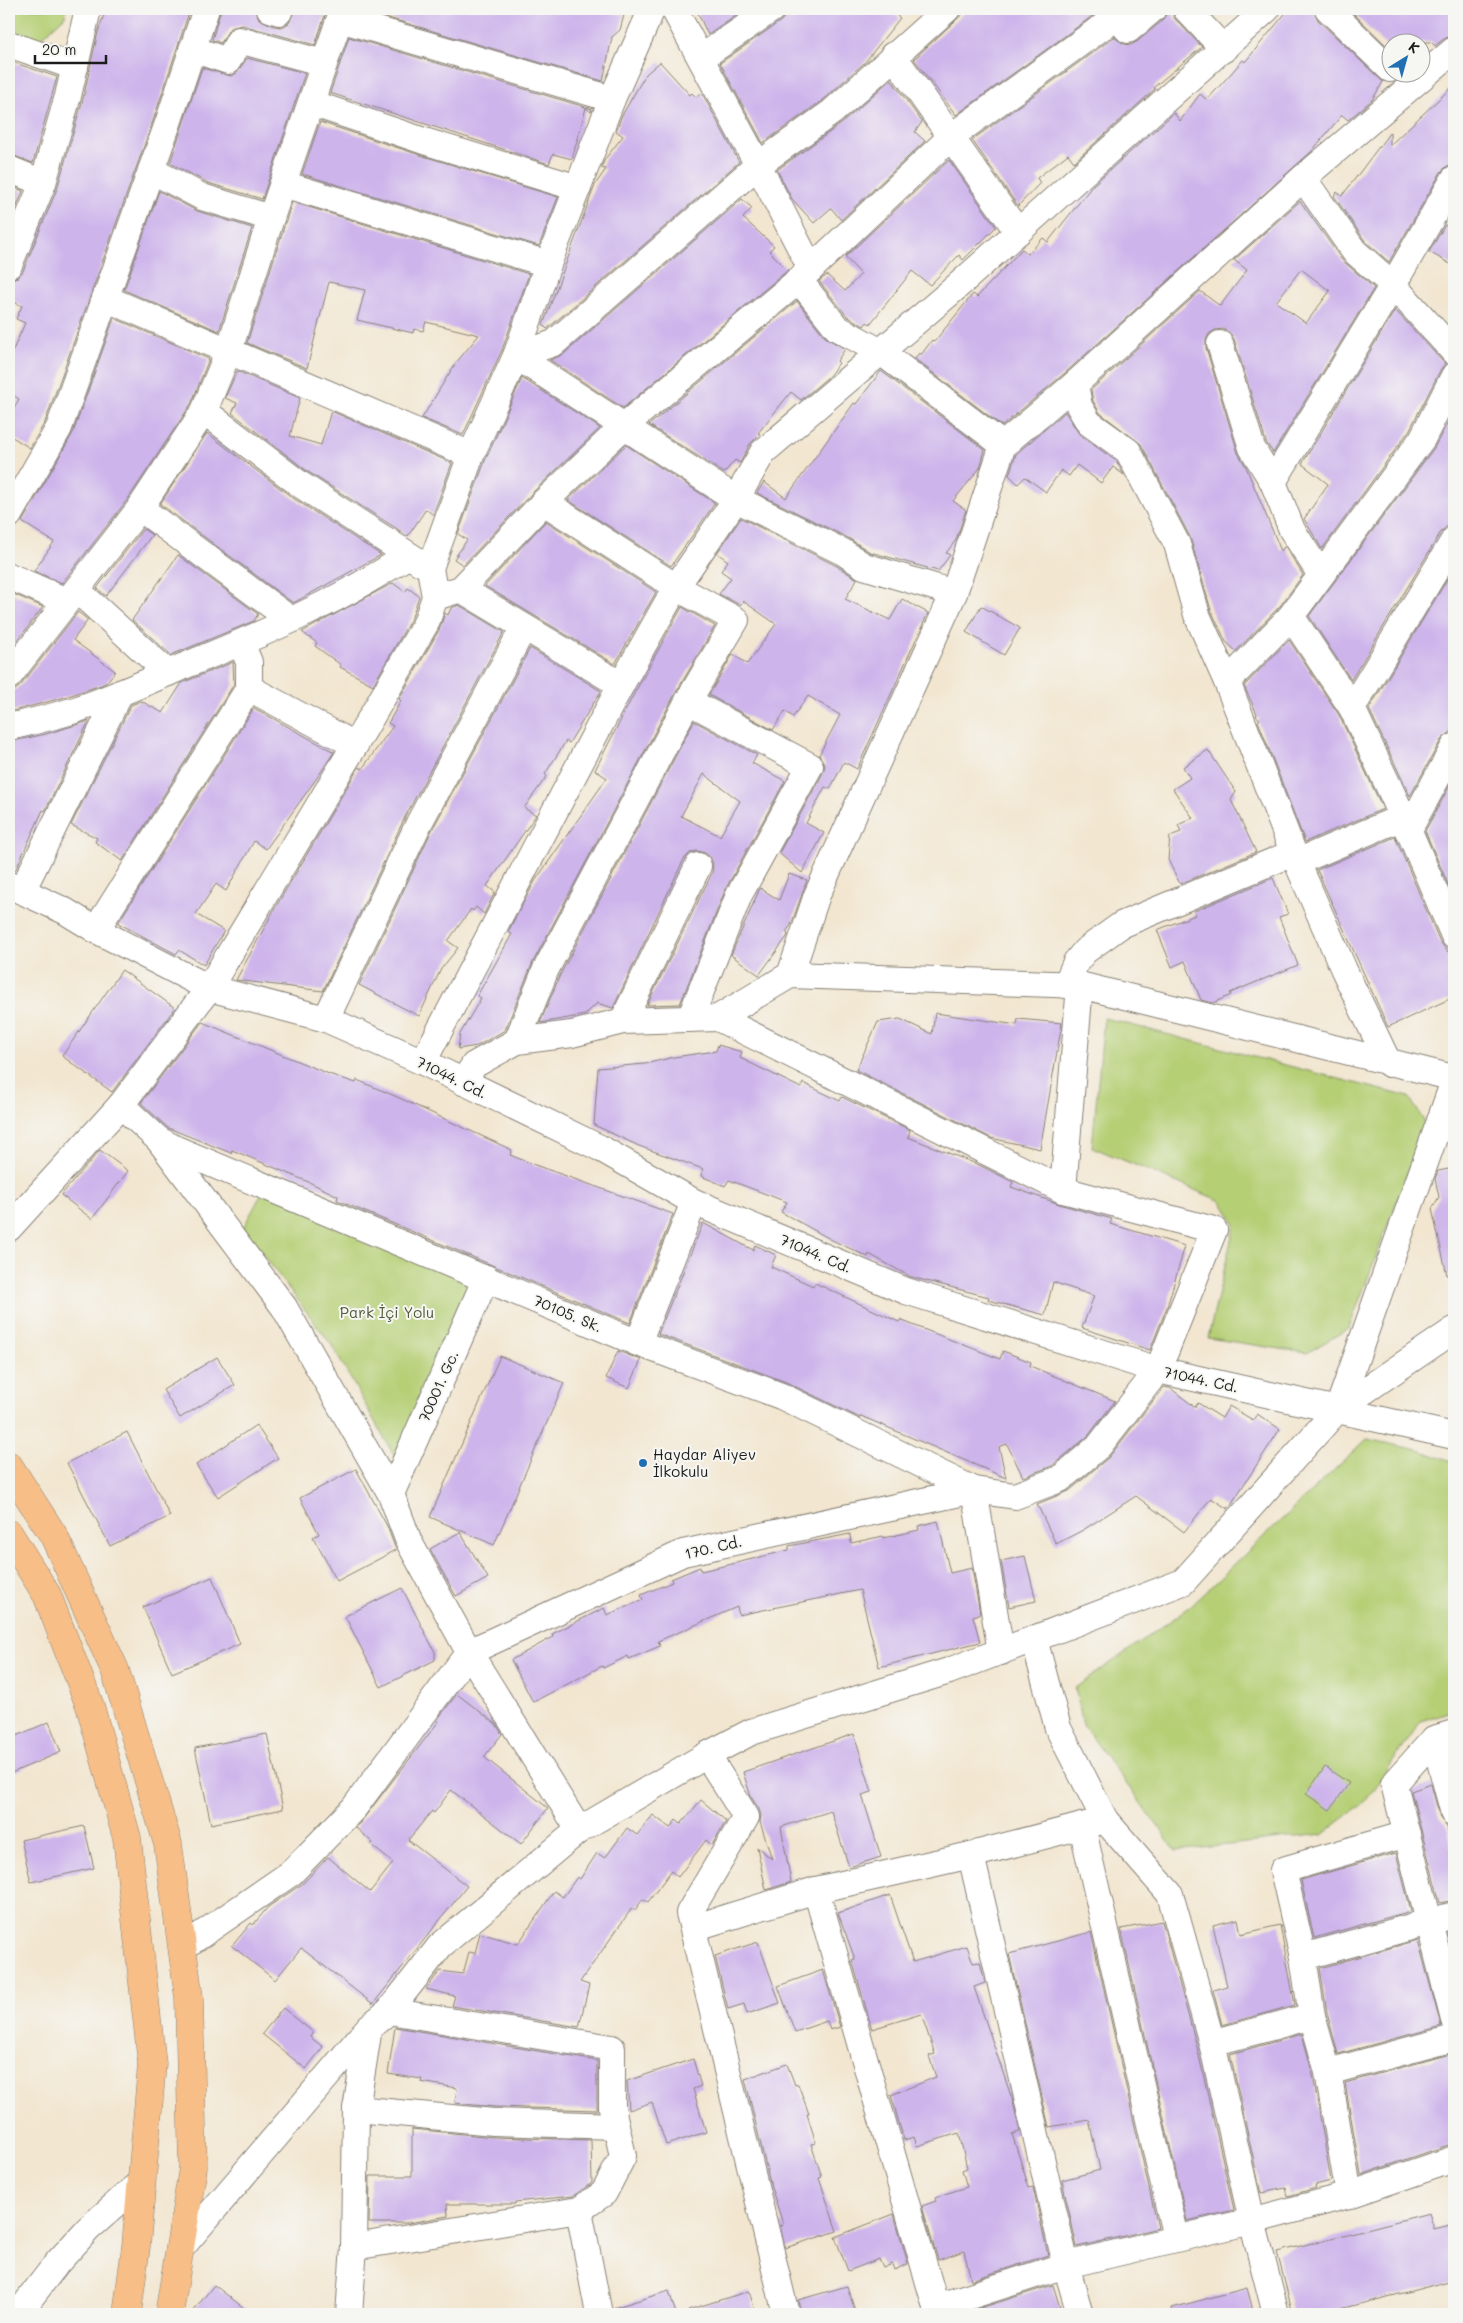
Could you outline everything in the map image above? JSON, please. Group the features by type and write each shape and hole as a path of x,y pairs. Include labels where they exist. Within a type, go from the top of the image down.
{"main road":[{"path":"9,1466 54,1536 115,1670 168,1844 189,1998 193,2168 169,2314"},
{"path":"9,1534 47,1595 90,1706 127,1838 152,2064 136,2246 127,2314"}],"street":[{"path":"9,261 42,183 75,67 88,9"},
{"path":"9,515 59,428 206,9"},
{"path":"270,9 279,12 280,9"},
{"path":"701,58 772,9"},
{"path":"435,597 461,589 544,502 624,426 805,274 952,136 1116,17 1128,30 1153,9"},
{"path":"1186,9 1224,49"},
{"path":"424,1062 621,684 676,587 736,499 763,452 1018,232 1267,9"},
{"path":"1328,9 1380,59"},
{"path":"14,1211 121,1105 209,988 426,623 435,597 430,568 471,455 516,356 548,264 612,99 652,10 701,58 758,165 805,274 837,328 881,352 1003,445"},
{"path":"9,676 140,508 204,411 229,350 271,218 341,14 612,99"},
{"path":"516,356 554,343 758,165 832,112 894,55 934,14"},
{"path":"192,50 228,61 239,40 324,63"},
{"path":"9,44 75,67"},
{"path":"1430,64 1454,50"},
{"path":"894,55 1018,232"},
{"path":"790,975 817,895 954,593 1003,445 1075,384 1303,178 1401,82"},
{"path":"311,103 424,141 578,188"},
{"path":"9,169 42,183"},
{"path":"150,170 202,197 271,218"},
{"path":"1303,178 1354,251 1392,285 1454,352"},
{"path":"1273,482 1454,179"},
{"path":"283,184 548,264"},
{"path":"105,298 471,455"},
{"path":"1220,344 1252,448 1273,482 1292,530 1321,575"},
{"path":"516,356 736,499 843,552 864,566 954,593"},
{"path":"1228,682 1291,616 1422,439 1454,376"},
{"path":"1075,384 1079,406 1089,423 1128,451 1178,544 1197,616 1228,682 1295,858 1344,970 1389,1064"},
{"path":"204,411 301,485 407,556 430,568"},
{"path":"517,1041 546,969 688,702 736,620 676,587 544,502"},
{"path":"140,508 291,620"},
{"path":"1352,708 1454,540"},
{"path":"9,728 74,711 241,643 291,620 380,574 407,556"},
{"path":"9,576 71,596 168,673"},
{"path":"461,589 621,684"},
{"path":"1291,616 1352,708 1406,824 1454,936"},
{"path":"326,1019 419,823 524,627"},
{"path":"96,930 248,688 249,662 241,643"},
{"path":"248,688 355,745"},
{"path":"16,888 120,693"},
{"path":"688,702 810,766 739,895 690,1019"},
{"path":"1062,1190 1073,985 1076,962 1085,952 1121,925 1295,858 1406,824 1454,747"},
{"path":"623,1021 698,866"},
{"name":"71044. Cd.","path":"16,888 65,910 96,930 209,988 326,1019 424,1062 600,1148 694,1202 906,1291 1158,1370 1454,1436"},
{"path":"718,1018 790,975 1073,985 1454,1080 1338,1409"},
{"path":"463,1082 474,1065 517,1041 572,1034 623,1021 718,1018 1062,1190 1214,1230 1158,1370 1099,1446 1060,1479 1015,1496 974,1490 1001,1652"},
{"path":"121,1105 159,1140 284,1307 391,1494 409,1542 468,1652 579,1830"},
{"name":"70105. Sk.","path":"159,1140 176,1149 638,1343 781,1396 974,1490"},
{"path":"638,1343 694,1202"},
{"name":"70001. Gc.","path":"391,1494 486,1278"},
{"path":"181,2248 369,2027 389,2011 440,1946 579,1830 707,1755 751,1732 949,1671 1183,1582 1338,1409 1454,1330"},
{"name":"170. Cd.","path":"468,1652 683,1553 974,1490"},
{"path":"1034,1639 1058,1728 1094,1823 1176,2238"},
{"path":"182,1948 290,1874 354,1808 468,1652"},
{"path":"1444,1736 1454,1814"},
{"path":"1444,1736 1394,1784 1454,2020"},
{"path":"707,1755 746,1818 690,1913 786,2314"},
{"path":"693,1928 816,1890 971,1855 1094,1823"},
{"path":"1094,1823 1170,1894 1212,2043 1252,2221 1276,2314"},
{"path":"1349,2195 1328,2072 1312,2016 1302,1957 1283,1870 1406,1834"},
{"path":"971,1855 1066,2265 1080,2314"},
{"path":"816,1890 937,2311 1066,2265 1252,2221 1349,2195 1454,2159"},
{"path":"1302,1957 1454,1915"},
{"path":"354,2247 579,2210 604,2193 623,2156 612,2108 612,2048 389,2011"},
{"path":"1212,2043 1312,2016"},
{"path":"349,2314 354,2247 356,2108 369,2027"},
{"path":"1328,2072 1454,2038"},
{"path":"356,2108 494,2122 616,2126"},
{"path":"18,2314 57,2264 88,2229 142,2181"},
{"path":"579,2210 599,2314"}],"green space":[{"path":"9,9 66,9 65,16 35,44 9,34"},
{"path":"1104,1018 1409,1097 1426,1124 1349,1328 1307,1353 1208,1338 1235,1224 1221,1201 1092,1147"},
{"name":"Park İçi Yolu","path":"263,1191 473,1276 396,1459 331,1344 243,1228"},
{"path":"1367,1439 1422,1451 1454,1463 1454,1710 1421,1721 1365,1802 1323,1834 1176,1851 1083,1725 1075,1688 1187,1609"}],"building":[{"path":"106,9 190,9 154,118 45,422 30,448 9,435 9,417 19,399 9,393 9,359 25,323 16,319 22,306 9,300 9,280 18,277 23,271 57,189 83,99 98,32"},
{"path":"221,9 255,9 259,19 274,26 282,27 289,23 295,9 327,9 315,45 242,25 230,28 221,43 212,40"},
{"path":"358,9 601,9 624,15 620,30 612,37 603,81"},
{"path":"696,9 746,9 708,35"},
{"path":"787,9 888,9 900,18 865,62 823,100 763,143 720,63 781,21"},
{"path":"968,9 1102,9 956,115 914,59"},
{"path":"1168,9 1171,9 1175,19 1202,47 1154,87 1155,89 1074,162 1068,154 1037,178 1040,183 1018,206 972,140 1114,37 1124,44 1131,45 1138,41 1163,20"},
{"path":"1289,9 1313,9 1318,20 1380,79 1380,82 1383,82 1372,100 1348,120 1342,115 1312,151 1065,373 1002,426 915,359 919,353 921,355 932,340 934,342 973,294 977,297 1022,249 1028,254 1043,238 1048,242 1093,185 1174,113 1180,121 1200,94 1207,100 1243,60 1245,62"},
{"path":"1349,9 1449,9 1454,14 1454,35 1445,38 1435,46 1430,42 1430,32 1380,32 1380,39"},
{"path":"349,37 592,109 591,112 586,108 572,159 553,154 549,164 330,93"},
{"path":"247,58 305,73 262,199 208,183 170,163 202,68 231,76 237,73"},
{"path":"9,61 57,77 33,163 9,154"},
{"path":"660,62 690,95 692,93 696,97 702,93 739,162 547,329 543,325 595,185 606,169 601,168 605,159 623,136 616,131 622,115 646,74"},
{"path":"891,79 922,122 915,132 925,141 841,220 831,208 814,223 792,199 777,170 841,124"},
{"path":"1454,85 1454,164 1447,166 1441,172 1389,262 1365,241 1334,196 1337,192 1342,196 1390,132 1390,145"},
{"path":"320,122 558,197 539,246 302,174"},
{"path":"949,160 996,227 963,260 959,255 930,285 912,271 870,324 867,322 864,326 847,316 819,281 827,275 845,291 861,274 845,257"},
{"path":"9,185 23,191 9,226"},
{"path":"159,191 197,211 252,228 219,331 124,290"},
{"path":"742,199 752,208 743,218 774,246 769,251 788,270 623,408 550,360 564,354"},
{"path":"1300,201 1342,260 1374,288 1273,453 1266,442 1234,339 1230,333 1223,329 1215,330 1209,334 1206,340 1206,348 1238,453 1246,467 1281,551 1285,546 1303,575 1280,606 1236,651 1226,642 1211,610 1190,537 1141,444 1100,413 1093,401 1091,390 1200,291 1220,306 1247,270 1234,260","holes":["1301,269 1330,291 1306,323 1276,302"]},
{"path":"292,202 529,274 502,350 463,435 422,418 455,364 479,335 426,322 423,331 414,329 413,333 357,320 365,290 329,282 307,368 247,343"},
{"path":"1445,225 1454,230 1454,266 1429,252"},
{"path":"797,301 825,337 845,349 837,361 839,363 829,376 801,400 791,392 758,433 760,434 750,444 740,463 735,460 724,473 649,425"},
{"path":"1395,310 1445,364 1409,431 1322,549 1304,519 1328,484 1302,464"},
{"path":"114,318 209,359 191,404 128,499 62,583 34,571 54,542 22,522 73,433"},
{"path":"237,371 300,398 290,436 321,445 331,411 452,463 433,515 426,509 408,536 310,473 232,413 237,403 225,398"},
{"path":"881,371 985,450 980,468 953,501 966,510 956,540 946,553 950,555 938,571 870,552 850,539 757,493 764,482 786,498 854,403 856,404"},
{"path":"522,378 600,428 533,492 463,565 454,559 467,540 458,534 485,461"},
{"path":"1065,412 1080,435 1116,461 1124,475 1113,467 1101,483 1077,465 1069,476 1061,470 1046,492 1025,477 1018,484 1009,475 1016,454"},
{"path":"1450,418 1454,421 1454,525 1446,527 1441,532 1351,680 1309,616 1434,448"},
{"path":"207,433 293,498 381,555 293,603 160,504"},
{"path":"626,445 715,503 671,566 568,500"},
{"path":"741,518 835,565 857,579 845,599 890,620 902,599 928,613 857,769 844,762 830,789 825,787 806,823 824,833 802,873 779,853 823,773 825,765 819,755 840,715 808,696 793,717 785,711 773,730 709,695 733,654 747,664 776,624 743,601 740,605 719,594 731,578 721,571 728,561 717,553"},
{"path":"546,521 656,592 615,664 485,586"},
{"path":"143,529 152,535 106,596 97,588"},
{"path":"178,555 258,614 254,621 171,655 132,620"},
{"path":"1454,568 1454,729 1441,740 1410,796 1369,709"},
{"path":"393,583 405,592 408,588 419,596 412,617 373,685 340,667 341,665 315,646 317,643 302,632"},
{"path":"9,592 43,607 9,652"},
{"path":"459,605 504,632 405,817 323,991 236,980 275,908 359,767 362,769 393,726 388,723 401,701 399,699 439,630 445,613 448,615 451,608"},
{"path":"981,606 1020,628 1004,655 966,632"},
{"path":"682,607 715,626 675,694 533,962 505,1030 477,1046 458,1049 460,1034 481,998 477,996 512,934 508,932 535,881 607,778 595,770"},
{"path":"78,612 88,620 73,640 115,671 107,682 101,685 9,712 9,691 15,690 21,685"},
{"path":"1289,640 1339,715 1383,809 1305,842 1258,721 1260,719 1256,716 1257,714 1244,686"},
{"path":"530,648 601,691 569,743 566,741 545,774 547,776 524,808 536,815 487,886 495,892 484,914 476,907 473,911 471,909 448,941 458,948 441,969 419,1016 359,985 432,830"},
{"path":"233,662 234,684 122,861 95,842 97,838 71,825 131,705 141,701 163,713 182,683"},
{"path":"254,708 334,752 266,849 254,841 226,891 216,884 196,914 224,931 204,965 179,950 176,954 118,923"},
{"path":"89,721 45,811 43,810 15,871 9,870 9,742 46,734"},
{"path":"694,721 757,755 752,763 785,781 726,888 680,1004 647,1005 712,873 713,865 711,858 705,853 697,851 690,853 684,859 613,1008 597,1003 585,1015 540,1023 560,975","holes":["704,774 740,801 720,836 681,816"]},
{"path":"1208,750 1236,792 1231,800 1256,852 1180,884 1168,860 1170,836 1181,832 1178,825 1193,818 1173,789 1190,778 1183,767"},
{"path":"1454,778 1454,898 1425,831"},
{"path":"1395,837 1440,942 1448,952 1454,951 1454,997 1388,1027 1317,870"},
{"path":"789,874 807,880 791,925 786,932 788,934 787,937 759,975 731,955 760,888 779,900"},
{"path":"1273,878 1288,914 1279,917 1298,965 1230,993 1231,995 1213,1003 1201,1000 1185,961 1172,967 1157,930 1195,915 1194,911"},
{"path":"122,970 175,1008 112,1092 62,1056"},
{"path":"935,1013 1017,1025 1018,1019 1062,1023 1040,1149 991,1138 856,1070 878,1022 900,1019 932,1034"},
{"path":"202,1022 329,1074 356,1083 357,1080 395,1096 512,1150 510,1155 673,1214 630,1323 337,1200 338,1196 311,1183 232,1150 231,1153 168,1128 141,1103"},
{"path":"718,1045 742,1052 740,1058 801,1088 803,1083 840,1101 842,1097 910,1130 908,1137 979,1165 1013,1182 1011,1187 1059,1204 1112,1219 1110,1224 1185,1246 1167,1307 1150,1350 1082,1328 1094,1296 1053,1282 1045,1315 988,1300 989,1297 911,1277 869,1254 868,1257 832,1240 781,1212 787,1202 729,1180 725,1186 701,1176 703,1169 639,1146 594,1125 598,1068 645,1064 674,1057 716,1051"},
{"path":"100,1150 128,1171 92,1219 61,1195"},
{"path":"1454,1168 1454,1274 1447,1275 1432,1209 1439,1197 1435,1179 1438,1171"},
{"path":"703,1223 753,1250 755,1245 776,1255 771,1267 813,1286 815,1283 899,1322 900,1320 1000,1359 1003,1351 1031,1362 1030,1366 1115,1401 1088,1436 1052,1466 1023,1477 1007,1444 999,1447 1006,1478 861,1416 860,1418 786,1382 658,1334"},
{"path":"618,1351 641,1360 629,1388 606,1378"},
{"path":"500,1356 564,1383 494,1545 430,1517"},
{"path":"217,1357 235,1385 180,1418 163,1390"},
{"path":"1164,1387 1170,1388 1195,1407 1198,1403 1222,1418 1229,1406 1253,1420 1257,1414 1280,1429 1228,1509 1211,1498 1184,1532 1136,1496 1083,1530 1056,1544 1037,1504 1069,1491 1109,1457"},
{"path":"256,1425 278,1458 218,1497 196,1465"},
{"path":"127,1432 170,1516 110,1546 67,1463"},
{"path":"356,1469 387,1526 396,1550 337,1581 313,1537 319,1534 300,1498"},
{"path":"938,1521 950,1573 972,1568 980,1614 973,1616 980,1642 879,1667 860,1590 739,1615 737,1607 658,1641 660,1646 629,1659 628,1656 603,1668 602,1666 533,1702 511,1660 553,1637 552,1634 604,1608 607,1615 643,1600 641,1595 672,1582 671,1579 700,1567 701,1571 789,1550 789,1546 850,1534 851,1543 883,1536 883,1538 919,1530 918,1526"},
{"path":"460,1532 488,1578 456,1596 430,1549"},
{"path":"1025,1556 1036,1601 1009,1607 1001,1561"},
{"path":"212,1577 240,1644 172,1673 143,1607"},
{"path":"402,1588 435,1652 435,1660 381,1687 345,1616"},
{"path":"457,1694 496,1724 502,1734 484,1757 548,1808 521,1844 451,1790 434,1813 432,1811 408,1840 467,1886 373,2004 301,1948 275,1980 232,1946 251,1923 253,1925 268,1907 302,1884 328,1857 370,1892 393,1863 371,1845 373,1843 356,1828 439,1721 437,1720"},
{"path":"49,1722 61,1752 9,1774 9,1739"},
{"path":"267,1734 283,1809 211,1824 195,1748"},
{"path":"854,1734 872,1792 862,1795 881,1857 849,1867 831,1811 781,1827 791,1882 766,1890 757,1847 772,1859 760,1822 759,1809 751,1797 743,1772"},
{"path":"1325,1767 1349,1783 1330,1810 1306,1794"},
{"path":"1431,1784 1440,1818 1447,1827 1454,1857 1454,1900 1440,1903 1411,1791"},
{"path":"701,1800 726,1821 712,1845 706,1840 678,1877 671,1871 648,1902 643,1899 635,1910 632,1908 580,1982 589,1985 579,2027 452,2006 455,1996 426,1989 440,1971 463,1974 469,1952 475,1953 480,1933 518,1944 554,1891 563,1897 577,1877 580,1879 597,1853 605,1858 627,1828 637,1835 653,1815 670,1828 676,1820 681,1824"},
{"path":"84,1826 94,1868 31,1882 21,1840"},
{"path":"1396,1853 1411,1911 1314,1938 1301,1880"},
{"path":"890,1895 913,1962 967,1946 973,1963 980,1962 985,1983 974,1987 1013,2102 1020,2132 1012,2134 1029,2188 1033,2187 1048,2255 971,2280 964,2251 938,2260 922,2206 936,2201 935,2197 967,2187 962,2170 967,2168 959,2133 917,2146 914,2137 904,2140 891,2095 936,2077 929,2056 935,2054 921,2014 872,2029 852,1960 855,1959 838,1913"},
{"path":"1238,1919 1241,1934 1280,1925 1295,2005 1222,2025 1213,1990 1227,1986 1213,1925"},
{"path":"1162,1921 1197,2047 1234,2210 1187,2221 1121,1929"},
{"path":"1454,1930 1454,1960 1447,1932"},
{"path":"1091,1932 1158,2228 1077,2247 1062,2180 1100,2170 1089,2120 1049,2127 1009,1954"},
{"path":"1418,1940 1441,2026 1338,2054 1327,2013 1320,1968"},
{"path":"758,1942 780,2003 747,2014 744,2004 728,2009 715,1956"},
{"path":"823,1970 840,2027 830,2030 827,2021 795,2032 778,1986"},
{"path":"283,2008 313,2032 310,2037 323,2047 306,2069 262,2034"},
{"path":"395,2027 597,2061 597,2110 495,2107 455,2103 457,2088 421,2082 422,2079 388,2074"},
{"path":"1302,2034 1313,2075 1331,2181 1315,2185 1316,2188 1288,2196 1286,2188 1261,2193 1230,2054"},
{"path":"1454,2053 1454,2143 1361,2175 1345,2083"},
{"path":"693,2059 701,2086 693,2089 706,2132 666,2145 652,2102 629,2110 627,2081"},
{"path":"787,2064 795,2085 798,2084 809,2114 807,2114 816,2143 811,2144 822,2177 819,2178 837,2231 785,2248 780,2225 783,2224 771,2187 745,2079"},
{"path":"412,2129 493,2137 591,2140 592,2183 573,2196 515,2202 515,2204 447,2204 448,2216 408,2223 369,2223 370,2176 412,2176"},
{"path":"1429,2213 1434,2229 1454,2224 1454,2280 1321,2314 1293,2314 1277,2252"},
{"path":"894,2214 908,2264 894,2270 892,2264 883,2268 879,2259 848,2271 835,2237"},
{"path":"214,2285 252,2314 191,2314"},
{"path":"1053,2285 1062,2314 978,2314 977,2309"},
{"path":"847,2286 856,2314 801,2314 798,2300"},
{"path":"1247,2288 1254,2314 1173,2314 1172,2308"},
{"path":"669,2291 676,2314 614,2314 613,2308"},
{"path":"749,2291 756,2314 689,2314 688,2310"}],"place":[{"name":"Haydar Aliyev İlkokulu","path":"643,1463"}]}
